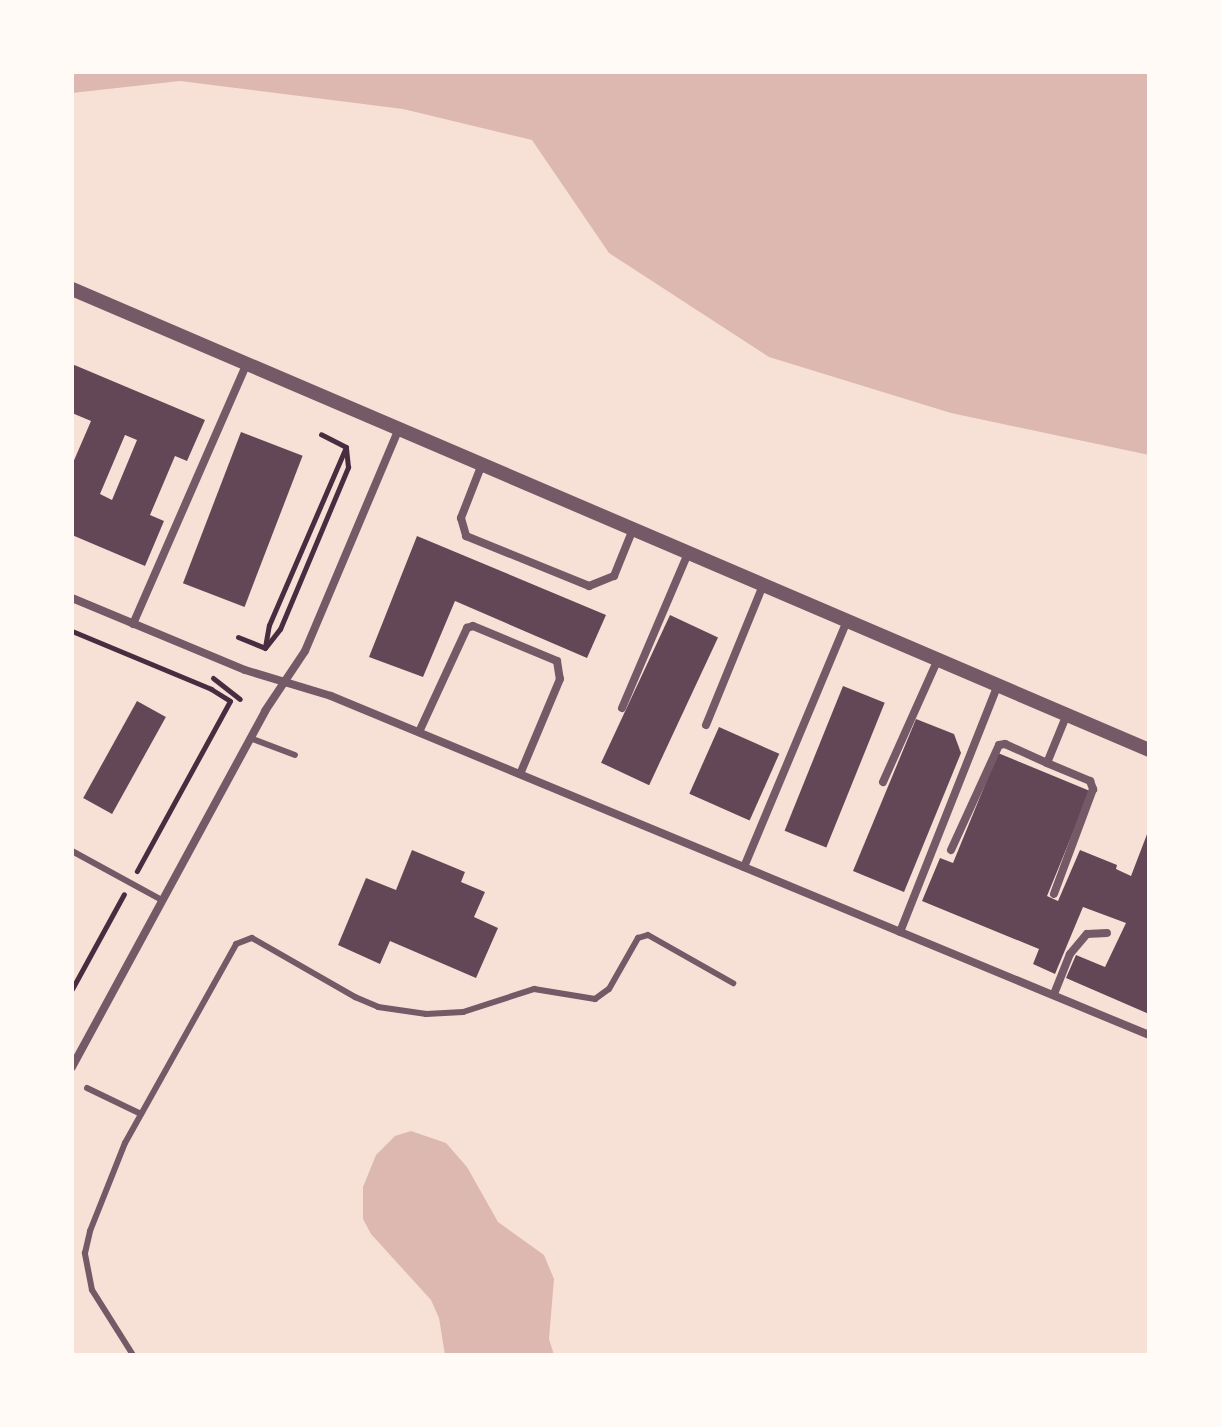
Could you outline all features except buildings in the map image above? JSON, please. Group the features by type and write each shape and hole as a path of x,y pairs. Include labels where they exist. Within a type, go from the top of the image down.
{"street":[{"path":"72,289 1149,750"},
{"path":"133,624 247,363"},
{"path":"72,1067 250,738 305,651 399,429"},
{"path":"482,464 461,518 466,536 589,586 614,576 633,529"},
{"path":"622,708 688,553"},
{"path":"706,725 763,585"},
{"path":"72,598 245,670 331,696 1149,1035"},
{"path":"744,867 847,621"},
{"path":"419,732 467,628 473,626 557,661 560,679 520,774"},
{"path":"883,782 938,659"},
{"path":"900,932 998,685"},
{"path":"1047,763 1067,714"},
{"path":"951,850 999,745 1005,744 1090,781 1093,789 1054,894"},
{"path":"1054,994 1070,954 1087,934 1107,933"}],"lane":[{"path":"250,738 295,755"},
{"path":"72,851 162,900"},
{"path":"133,1355 92,1290 85,1253 125,1143 229,953 244,940 252,938 266,944 310,974 378,1007 426,1014 463,1012 534,989 595,999 609,989 638,938 648,935 733,983"},
{"path":"87,1088 141,1114"}],"path":[{"path":"321,434 346,447"},
{"path":"265,648 269,625 346,447"},
{"path":"265,648 280,629 348,467 346,447"},
{"path":"72,631 211,689 230,701 240,699"},
{"path":"238,637 265,648"},
{"path":"202,673 240,699"},
{"path":"240,699 244,691"},
{"path":"72,989 230,701"}],"shaded area":[{"path":"72,72 1149,72 1149,455 951,413 769,357 609,253 532,140 403,109 180,81 72,93"},
{"path":"411,1131 446,1143 467,1167 498,1222 544,1255 554,1279 549,1339 554,1355 445,1355 439,1318 431,1300 371,1234 363,1219 363,1187 376,1155 395,1136"}]}
